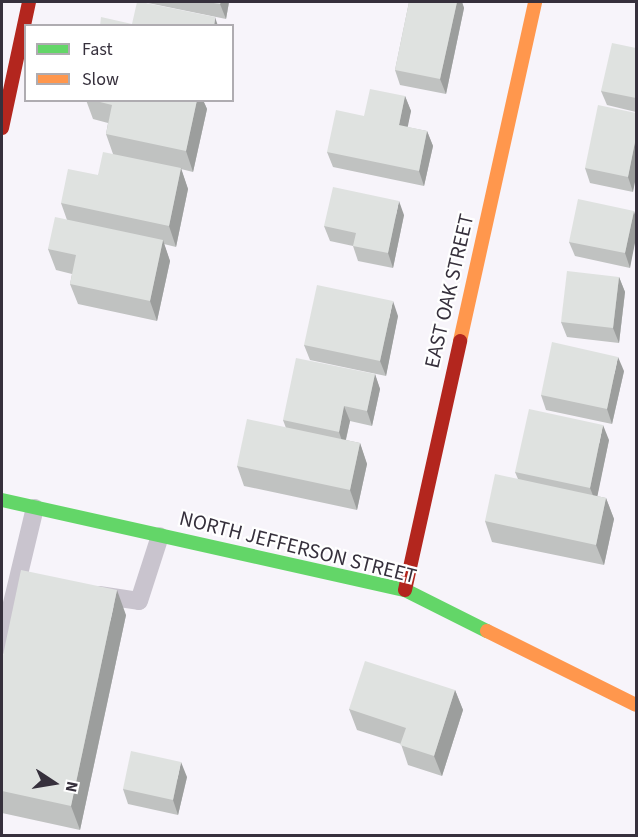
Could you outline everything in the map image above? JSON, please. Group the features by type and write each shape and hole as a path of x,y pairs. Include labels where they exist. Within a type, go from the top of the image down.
{"street":[{"path":"24,24 29,2"},
{"name":"EAST OAK STREET","path":"405,590 535,2"},
{"path":"2,128 24,25"},
{"name":"NORTH JEFFERSON STREET","path":"2,500 405,590 636,705"}],"lane":[{"path":"2,645 35,508"},
{"path":"75,590 140,601 160,536"},
{"path":"18,577 41,582"}],"building":[{"path":"137,2 215,17 214,24 132,24"},
{"path":"409,2 457,2 440,79 395,70"},
{"path":"101,17 132,24 100,24"},
{"path":"612,43 636,48 636,98 601,91"},
{"path":"370,89 405,96 399,125 427,131 419,171 327,152 336,110 364,116"},
{"path":"100,102 197,102 186,151 106,134 112,105"},
{"path":"598,105 636,113 636,137 628,177 585,168"},
{"path":"103,152 181,168 169,226 61,203 68,169 98,175"},
{"path":"333,187 399,201 388,253 353,246 356,233 324,226"},
{"path":"578,199 634,211 625,253 569,242"},
{"path":"55,217 163,240 150,301 70,284 76,255 48,249"},
{"path":"567,271 619,277 613,328 561,322"},
{"path":"317,285 393,301 380,361 304,345"},
{"path":"552,342 618,357 607,409 541,395"},
{"path":"296,358 375,374 367,411 344,406 339,432 283,420"},
{"path":"529,409 603,425 590,488 515,472"},
{"path":"247,419 360,443 350,490 237,466"},
{"path":"495,474 606,498 596,545 485,521"},
{"path":"21,570 117,590 71,806 2,791 2,660"},
{"path":"365,661 455,690 434,756 400,745 406,728 349,709"},
{"path":"131,751 181,762 173,800 123,789"}],"traffic: fast":[{"path":"2,500 405,590 487,631"}],"traffic: slow":[{"path":"460,341 535,2"},
{"path":"487,631 636,705"}],"traffic: jam":[{"path":"24,24 29,2"},
{"path":"2,128 24,25"},
{"path":"405,590 460,341"}]}
